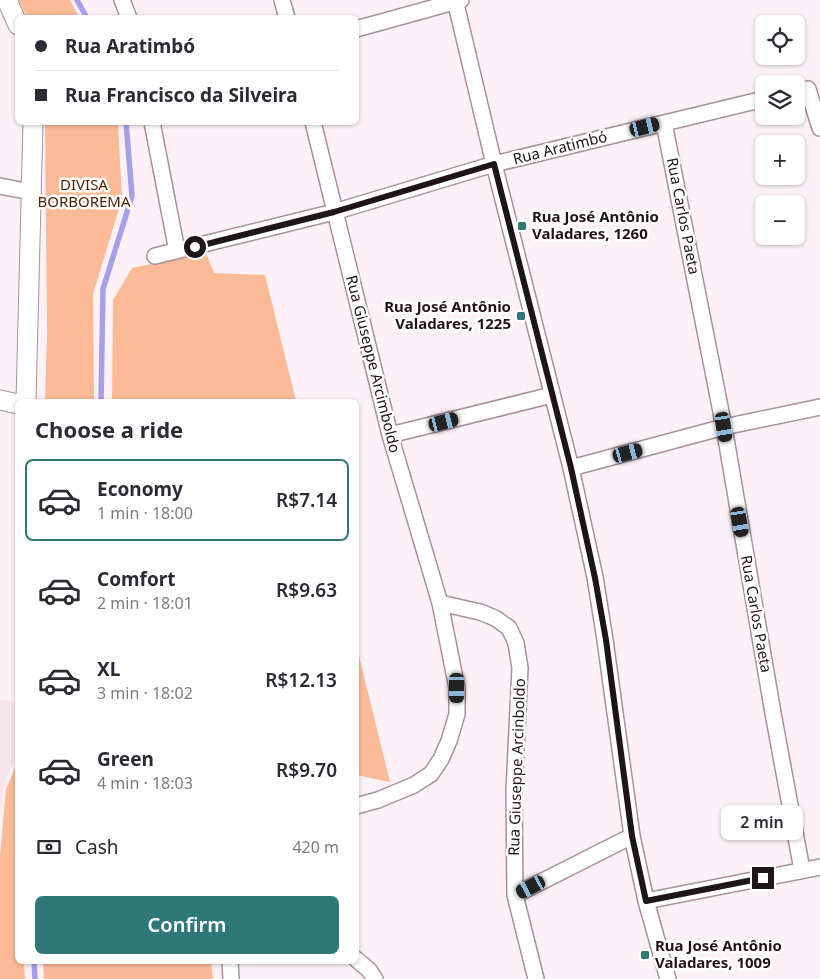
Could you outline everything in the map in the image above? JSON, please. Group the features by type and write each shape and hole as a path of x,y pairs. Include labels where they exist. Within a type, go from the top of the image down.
{"street":[{"path":"7,0 15,18"},
{"path":"122,0 129,15"},
{"path":"282,0 286,15"},
{"path":"359,28 457,1 494,164 571,468 595,578 606,640 632,836 646,901 668,979"},
{"path":"808,89 820,128"},
{"name":"Rua Aratimbó","path":"155,256 334,212 494,164 755,101"},
{"name":"Rua Carlos Paeta","path":"664,123 724,427 802,870"},
{"path":"26,399 33,125"},
{"path":"153,125 177,251"},
{"name":"Rua Giuseppe Arcimboldo","path":"314,125 390,435 440,603 457,688 457,714 449,741 441,759 431,774 414,785 378,800 359,805"},
{"path":"0,186 31,192"},
{"path":"390,435 552,395"},
{"path":"0,400 15,403"},
{"path":"571,468 724,427 820,407"},
{"name":"Rua Giuseppe Arcinboldo","path":"440,603 480,612 494,618 509,628 516,643 520,668 514,791 514,895 536,979"},
{"path":"514,895 632,836"},
{"path":"646,901 820,867"},
{"path":"359,962 369,970 375,979"},
{"path":"230,964 231,979"}],"shaded area":[{"path":"0,699 15,702 15,759 3,789 0,817"}],"green space":[{"path":"18,0 70,0 78,15 26,15"},
{"name":"DIVISA BORBOREMA","path":"45,125 118,125 122,199 93,294 94,399 45,399 47,333"},
{"path":"206,253 214,273 265,275 296,399 112,399 113,300 132,268"},
{"path":"359,656 390,782 359,776"},
{"path":"15,768 15,964 24,964 25,979 0,979 0,856 6,789"},
{"path":"43,964 211,964 213,979 44,979"}],"waterway":[{"path":"77,0 85,15"},
{"path":"101,399 103,289 132,196 126,125"},
{"path":"34,964 35,979"}],"place":[{"name":"Rua José Antônio Valadares, 1260","path":"522,226"},
{"name":"Rua José Antônio Valadares, 1225","path":"521,316"},
{"name":"Rua José Antônio Valadares, 1009","path":"645,955"}],"route":[{"path":"195,247 334,212 494,164 571,468 595,578 606,640 632,836 646,901 763,878"}]}
